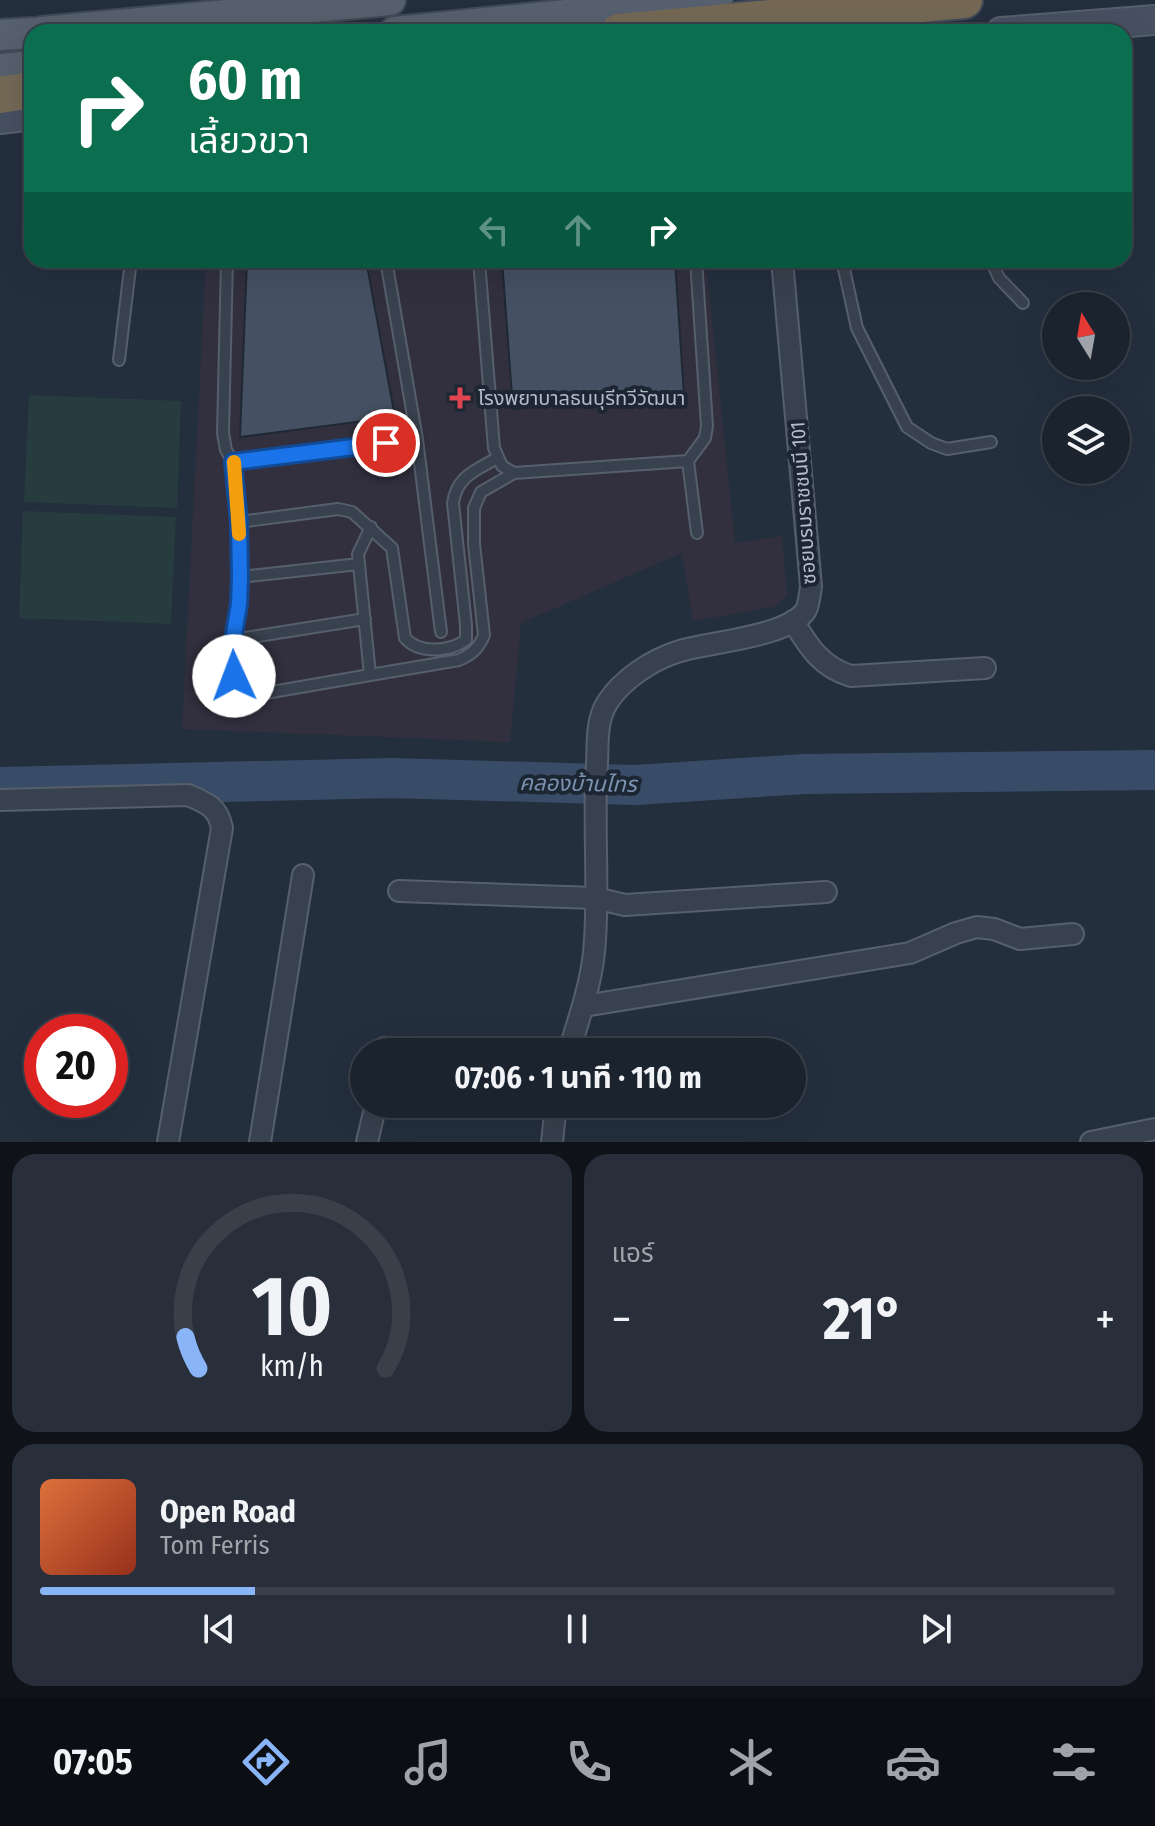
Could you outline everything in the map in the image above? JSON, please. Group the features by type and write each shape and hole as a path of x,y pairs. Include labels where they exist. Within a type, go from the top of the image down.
{"highway":[{"path":"705,24 964,0"},
{"path":"0,89 24,88"},
{"path":"0,95 24,90"}],"main road":[{"path":"129,24 390,0"},
{"path":"476,24 717,0"},
{"path":"1123,24 1155,20"},
{"path":"0,35 24,34"},
{"path":"0,69 24,67"},
{"path":"0,119 24,116"}],"street":[{"name":"ซอยบรมราชชนนี 101","path":"783,268 811,586 806,610 793,621"},
{"path":"574,1038 592,972 595,937 594,803 599,719 607,702 645,667 679,651 759,634 793,621 820,660 835,671 851,676 985,668"},
{"path":"0,800 188,795 212,805 220,818 222,828 168,1142"},
{"path":"260,1142 303,875"},
{"path":"399,891 595,898 613,904 645,905 826,892"},
{"path":"584,1006 910,953 977,927 994,929 1020,939 1073,934"},
{"path":"367,1142 373,1118"},
{"path":"552,1142 555,1118"},
{"path":"1091,1142 1155,1129"}],"lane":[{"path":"119,360 130,268"},
{"path":"227,268 223,433 226,450 233,462 239,522 239,604 233,640 234,676 240,691 254,695 459,660 472,654 484,635 474,544 474,508 481,492 514,473 688,461"},
{"path":"387,268 417,439 441,632"},
{"path":"480,268 497,458 502,466 514,473"},
{"path":"697,268 707,426 705,438 688,461 697,533"},
{"path":"844,268 857,328 907,427 931,443 947,449 991,442"},
{"path":"995,268 999,278 1023,303"},
{"path":"233,462 417,439"},
{"path":"239,522 338,509 352,512 392,548 405,638 412,646 430,650 460,645 466,640 466,625 456,543 455,489 464,478 497,458"},
{"path":"370,675 358,554 371,527"},
{"path":"240,577 359,564"},
{"path":"233,640 365,619"}],"shaded area":[{"name":"โรงพยาบาลธนบุรีทวีวัฒนา","path":"206,268 707,268 735,543 782,536 787,596 774,607 693,621 682,553 521,623 510,742 182,729"}],"green space":[{"path":"29,395 181,401 177,508 24,502"},
{"path":"23,511 176,517 171,624 19,618"}],"building":[{"path":"247,268 367,268 395,417 240,437"},
{"path":"503,268 676,268 684,396 513,409"}],"waterway":[{"name":"คลองบ้านไทร","path":"0,787 392,778 635,785 805,774 1155,770"}],"slow traffic":[{"path":"234,462 239,534"}],"place":[{"name":"โรงพยาบาลธนบุรีทวีวัฒนา","path":"460,398"}],"route":[{"path":"234,676 233,640 240,577 233,462 386,443"}]}
